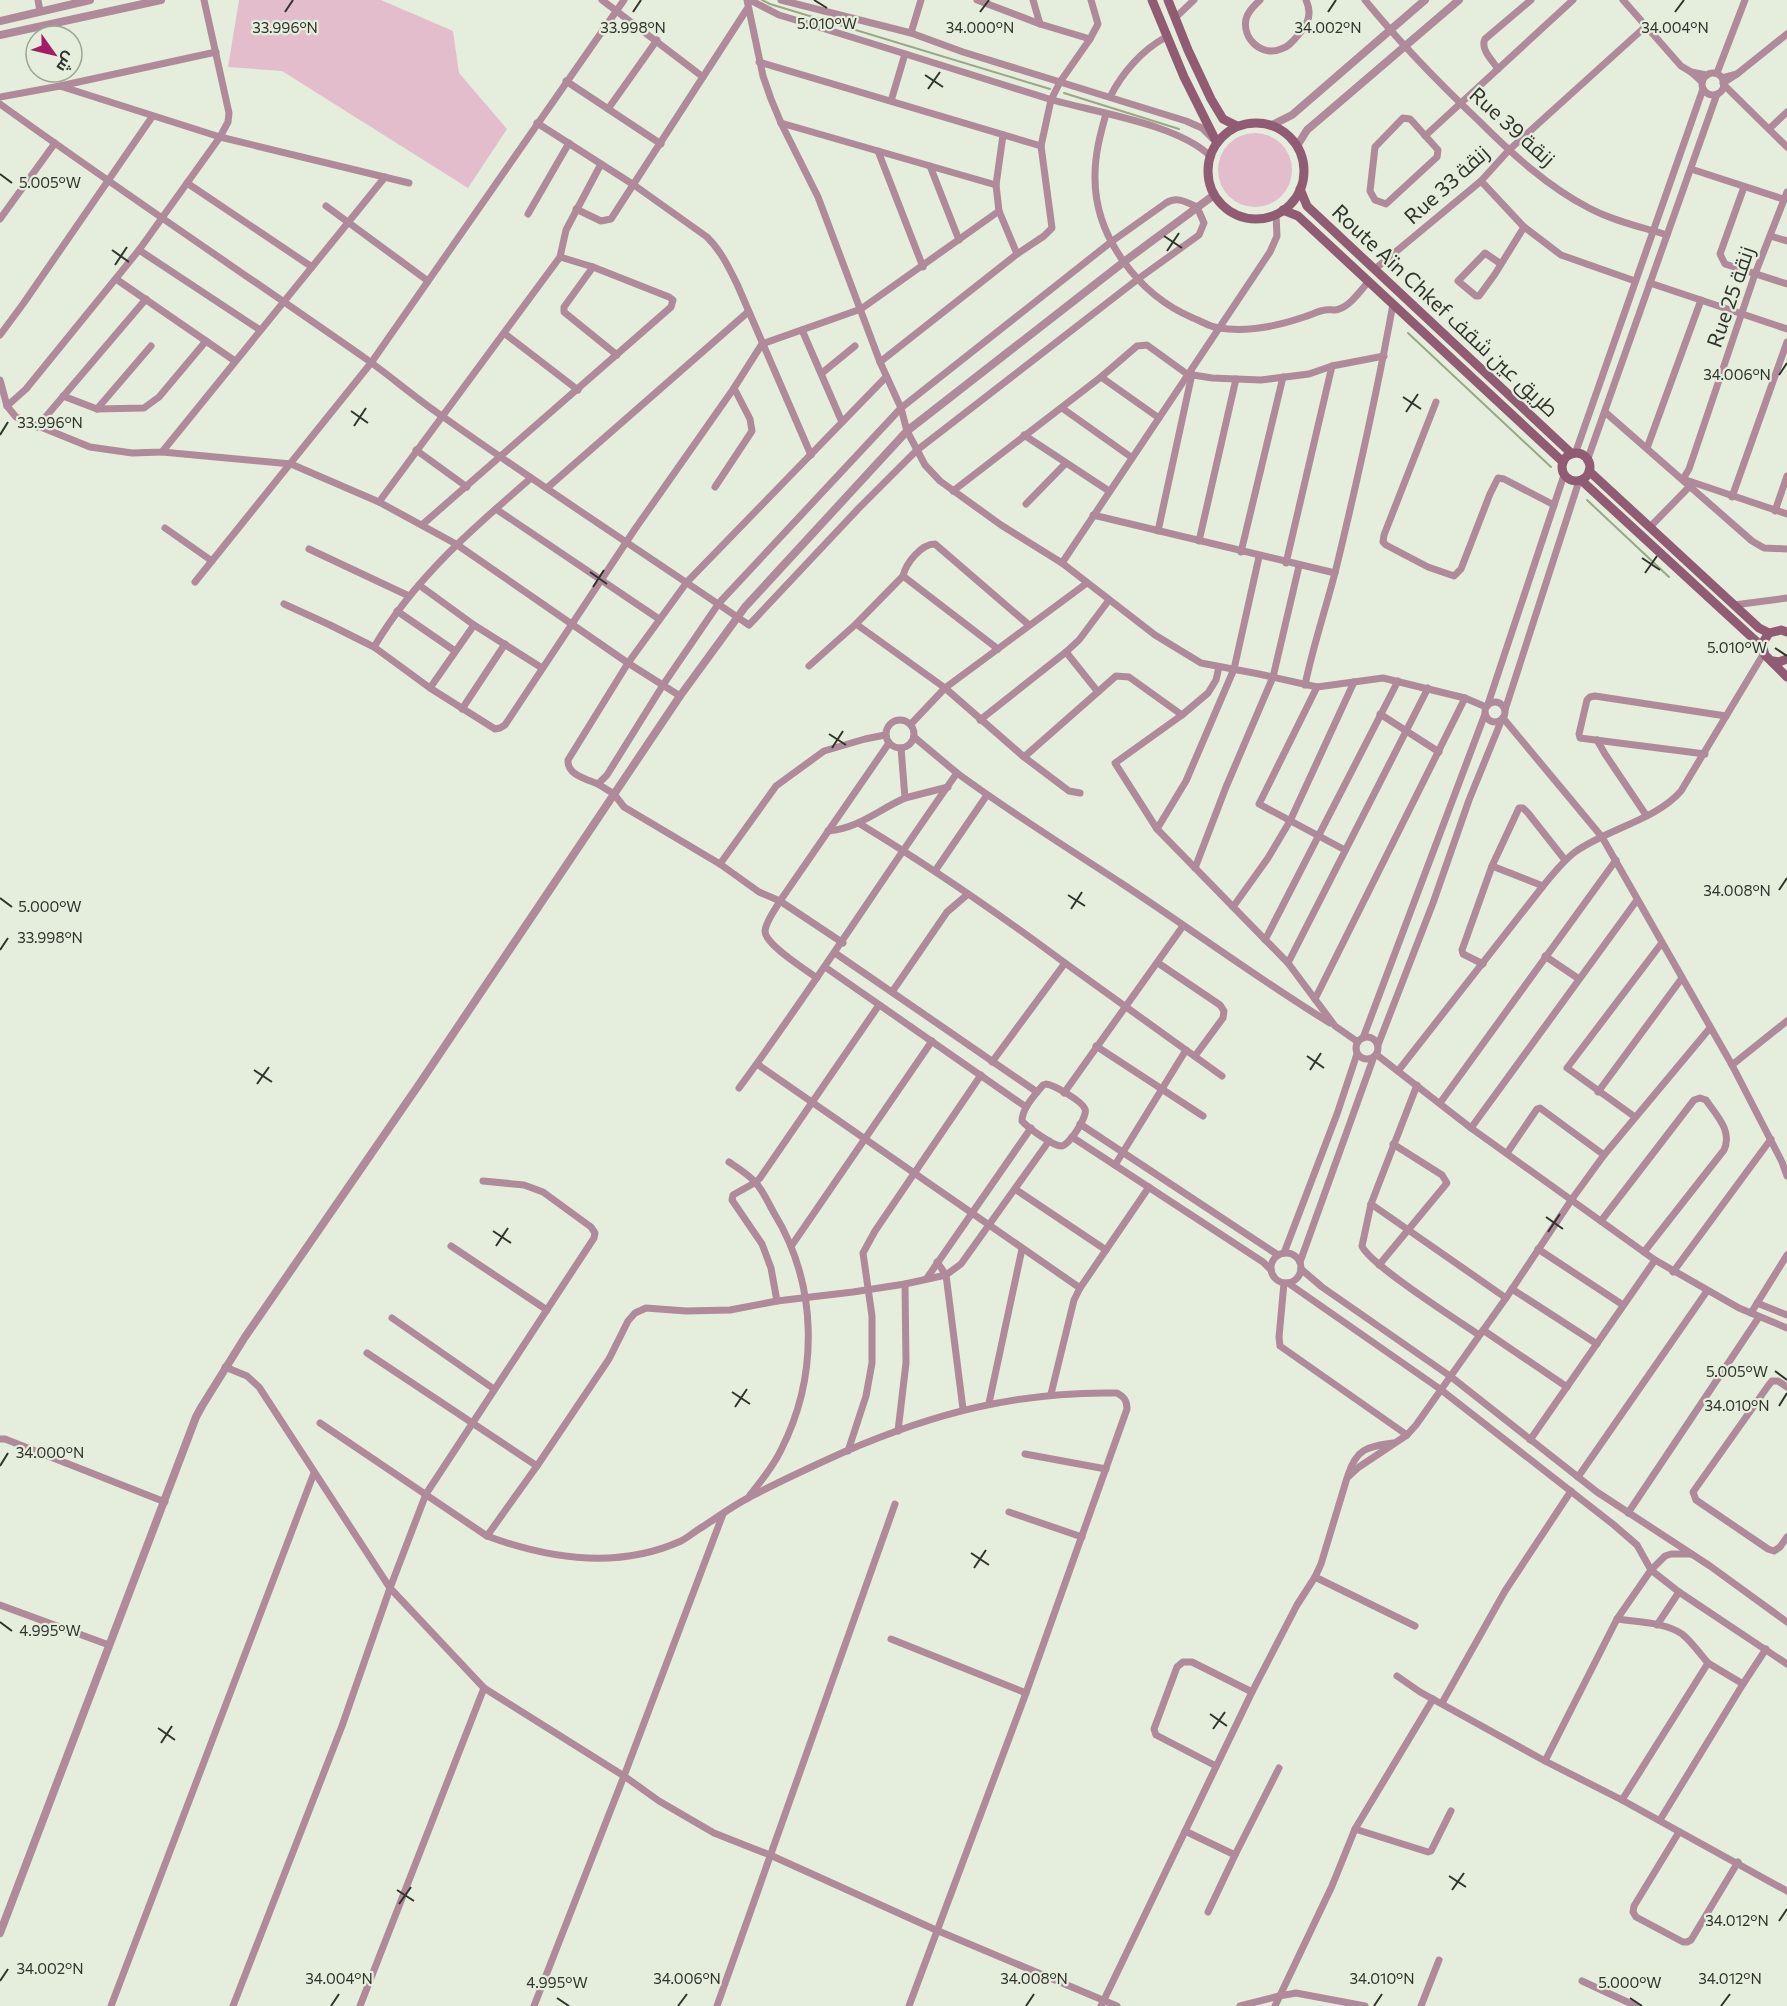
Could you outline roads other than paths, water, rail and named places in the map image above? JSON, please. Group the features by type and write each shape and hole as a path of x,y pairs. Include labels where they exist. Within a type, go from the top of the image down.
{"main road":[{"path":"1152,0 1184,77 1217,143"},
{"path":"1168,0 1202,79 1223,120 1237,126"},
{"path":"1252,123 1272,125 1285,133 1297,146 1303,168 1300,189 1293,200 1279,212 1257,219 1243,217 1225,208 1214,195 1207,174 1210,156 1224,135 1237,126 1252,123"},
{"name":"Route Aïn Chkef طريق عين شقف","path":"1300,189 1307,206 1574,454"},
{"name":"Route Aïn Chkef طريق عين شقف","path":"1279,212 1298,216 1563,462"},
{"path":"1769,633 1759,628 1589,471 1587,461 1582,456 1574,454 1563,462 1564,475 1571,480 1580,480 1757,642 1768,659 1779,662 1787,659"},
{"path":"1580,480 1589,471"},
{"path":"1763,651 1764,639 1769,633 1786,629"},
{"path":"1773,661 1787,678"}],"street":[{"path":"38,0 40,11"},
{"path":"0,21 90,0"},
{"path":"0,35 161,0"},
{"path":"7,406 26,389 139,250 220,137 228,122 229,113 204,0"},
{"path":"602,0 703,77"},
{"path":"195,582 370,363 624,0"},
{"path":"1210,156 1191,141 1143,124 1051,100 779,15 748,0 747,9 765,84 781,123 818,197 880,362 901,408 907,431 925,465 940,481 1001,525 1062,563 1176,650 1201,663 1317,687 1375,678 1398,681 1466,698 1487,709 1493,722 1504,716"},
{"path":"781,0 911,33 963,52 1194,124 1202,128 1217,143"},
{"path":"911,33 921,0"},
{"path":"977,0 1040,24 1090,39"},
{"path":"1033,0 1040,24"},
{"path":"880,362 1017,254 1044,236 1053,226 1047,203 1041,146 1051,100 1060,82 1098,24 1091,0"},
{"path":"1175,18 1194,0"},
{"path":"1260,0 1246,19 1247,34 1257,47 1275,51 1291,44 1307,24 1310,15 1306,0"},
{"name":"Rue 39 زنقة","path":"1365,0 1404,47 1509,150 1578,202 1603,214 1667,235"},
{"path":"1272,125 1292,116 1425,0"},
{"path":"1297,146 1307,130 1459,0"},
{"path":"1498,69 1484,49 1483,43 1531,0"},
{"path":"1425,136 1574,0"},
{"path":"1623,0 1681,66 1691,72 1710,94 1717,94"},
{"path":"1587,461 1722,80 1745,0"},
{"path":"576,209 601,221 611,219 747,9"},
{"name":"Rue 33 زنقة","path":"1375,269 1481,181 1509,150 1645,27"},
{"path":"1722,80 1737,74 1787,34"},
{"path":"1110,97 1134,63 1166,37"},
{"path":"608,109 657,40"},
{"path":"0,97 216,52"},
{"path":"891,101 905,54"},
{"path":"759,62 1041,146"},
{"path":"1691,72 1722,80 1787,147"},
{"path":"1574,454 1707,75"},
{"path":"566,81 661,144"},
{"path":"60,86 220,137 409,183"},
{"path":"0,104 370,363 441,416 626,543 719,603 749,625 916,451 1202,231 1204,224 1197,207 1179,199 1172,199 1111,242 901,408 719,603 663,685 607,775 598,784"},
{"path":"1770,128 1787,112"},
{"path":"1106,114 1097,147 1095,178 1099,205 1111,242 1138,279 1168,305 1217,328 1262,327 1287,323 1324,310 1339,309 1358,294 1369,281"},
{"path":"0,335 152,117"},
{"path":"1402,118 1410,119 1425,136 1438,150 1437,157 1386,204 1375,201 1370,191 1375,147 1402,118"},
{"path":"537,123 634,185 707,237 716,246 724,258 811,455"},
{"path":"781,123 996,185"},
{"path":"1003,135 996,185 999,211 1017,254"},
{"path":"0,219 55,143"},
{"path":"528,214 569,143"},
{"path":"878,151 923,267"},
{"path":"379,502 560,257 566,230 601,164"},
{"path":"930,166 959,240"},
{"path":"1691,169 1744,187 1785,196"},
{"path":"162,453 385,177"},
{"path":"1481,181 1524,227 1561,255 1635,281"},
{"path":"188,183 312,267"},
{"path":"1744,187 1720,254 1725,264 1787,284"},
{"path":"0,1933 108,1645 165,1502 195,1417 225,1367 420,1083 680,696 737,617 907,431 1125,261 1214,195"},
{"name":"Rue 25 زنقة","path":"1683,479 1689,470 1755,274 1785,196"},
{"path":"326,206 428,281"},
{"path":"284,604 374,647 462,709 495,729 500,728 505,725 762,344 861,309 999,211"},
{"path":"1062,563 1275,244 1279,212"},
{"path":"1501,264 1485,253 1458,281 1478,296 1501,264 1524,227"},
{"path":"1770,236 1787,241"},
{"path":"139,250 260,330"},
{"path":"423,524 502,457 671,306 673,300 593,267 560,257"},
{"path":"593,267 564,306 564,312 617,355"},
{"path":"116,279 235,361"},
{"path":"1650,283 1787,329"},
{"path":"37,427 146,299"},
{"path":"1647,448 1701,300"},
{"path":"1305,685 1315,639 1335,573 1384,356 1393,304"},
{"path":"547,488 748,312"},
{"path":"802,330 842,422"},
{"path":"504,333 578,390"},
{"path":"63,396 97,409 144,408 152,404 206,341"},
{"path":"1732,497 1787,342"},
{"path":"953,491 1062,408 1137,346 1147,345 1189,374 1236,379 1261,380 1308,374 1332,366 1384,356"},
{"path":"97,409 151,346"},
{"path":"822,373 855,346"},
{"path":"1286,563 1332,366"},
{"path":"1158,531 1189,374"},
{"path":"843,943 780,901 759,892 720,864 624,807 614,794 571,771 568,760 628,663 687,582 886,377"},
{"path":"1101,377 1159,418"},
{"path":"1241,552 1283,377"},
{"path":"1199,541 1236,379"},
{"path":"0,380 7,406 16,417 99,449 291,464 379,502 456,544 628,663 680,696"},
{"path":"715,487 752,431 750,418 734,388"},
{"path":"1436,402 1384,535 1383,542 1386,545 1428,567 1454,576 1461,569 1498,478 1554,505"},
{"path":"1062,408 1131,457"},
{"path":"1605,412 1752,541 1764,548 1787,549"},
{"path":"1024,435 1109,491"},
{"path":"417,450 467,486"},
{"path":"1026,504 1065,464"},
{"path":"1564,475 1487,709 1356,1048 1357,1054 1337,1114 1281,1254 1272,1261 1271,1269 1274,1277 1440,1389 1571,1491 1637,1545 1651,1570 1679,1592 1787,1664"},
{"path":"1775,511 1787,476"},
{"path":"374,647 397,611 456,544 531,478"},
{"path":"1683,479 1787,514"},
{"path":"1286,1283 1298,1278 1378,1045 1433,903 1469,800 1504,716 1580,480"},
{"path":"1650,527 1690,486"},
{"path":"496,509 659,619"},
{"path":"1093,515 1259,557 1335,573"},
{"path":"165,528 212,561"},
{"path":"809,666 856,624 903,576 908,564 926,546 935,544 1029,625"},
{"path":"309,549 409,596"},
{"path":"1157,829 1186,781 1234,669 1259,557"},
{"path":"1195,868 1226,787 1274,677 1299,566"},
{"path":"903,576 998,649"},
{"path":"910,724 945,688 1087,583"},
{"path":"419,585 474,625 542,668"},
{"path":"1734,605 1787,598"},
{"path":"980,720 1079,640 1109,600"},
{"path":"397,611 455,651"},
{"path":"856,624 945,688 1024,757 1069,791 1080,793"},
{"path":"430,688 474,625"},
{"path":"462,709 505,644"},
{"path":"1398,1071 1565,860 1575,852 1676,798 1705,754 1763,651"},
{"path":"1066,652 1098,692"},
{"path":"1219,667 1212,687 1182,715 1115,763 1157,829 1288,963 1335,1026"},
{"path":"1024,757 1116,676 1125,675 1182,715"},
{"path":"1265,940 1398,681"},
{"path":"1233,907 1268,858 1290,821 1354,682"},
{"path":"1317,687 1259,803 1345,850"},
{"path":"1288,963 1428,688"},
{"path":"1705,754 1583,739 1579,736 1587,700 1592,696 1726,716"},
{"path":"1315,999 1466,698"},
{"path":"1487,709 1494,702 1500,703 1504,716 1602,837 1732,1065 1771,1140 1785,1160 1787,1176"},
{"path":"1380,714 1439,752"},
{"path":"914,737 909,745 901,748 889,743 885,735 888,726 894,720 903,720 910,724 914,737 987,795 1269,986 1360,1040 1374,1039 1378,1045"},
{"path":"720,864 776,786 824,751 885,735"},
{"path":"1597,740 1646,815"},
{"path":"817,978 767,939 766,927 780,901 889,743"},
{"path":"901,748 905,798"},
{"path":"739,1088 843,943 903,850 957,773"},
{"path":"828,831 841,830 860,824 885,806 905,798 948,787"},
{"path":"934,871 987,795"},
{"path":"1483,964 1466,957 1462,950 1492,866 1515,814 1521,807 1565,860"},
{"path":"860,824 968,894 1222,1076"},
{"path":"1440,1103 1616,860"},
{"path":"1492,866 1543,886"},
{"path":"892,992 947,912 968,894"},
{"path":"1471,1128 1637,900"},
{"path":"1064,1093 1183,926"},
{"path":"1635,1117 1567,1068 1661,944"},
{"path":"835,953 1037,1092"},
{"path":"1545,956 1579,979"},
{"path":"992,1062 1065,963"},
{"path":"1158,963 1220,1005 1224,1011 1223,1018 1195,1056"},
{"path":"825,968 1026,1107"},
{"path":"1598,1092 1682,978"},
{"path":"777,1301 771,1268 762,1244 732,1200 734,1193 756,1182 879,1005"},
{"path":"1732,1065 1787,1021"},
{"path":"1347,1478 1359,1467 1407,1435 1426,1413 1440,1389 1506,1298 1604,1155 1710,1028"},
{"path":"792,1245 932,1041"},
{"path":"1096,1046 1203,1116"},
{"path":"1115,1165 1186,1050"},
{"path":"1357,1054 1365,1060 1375,1057 1398,1071 1471,1128 1673,1272 1759,1317 1787,1328"},
{"path":"757,1064 1080,1288"},
{"path":"848,1450 866,1396 872,1363 872,1316 863,1253 865,1247 981,1075"},
{"path":"1046,1084 1064,1093 1082,1105 1086,1115 1066,1145 1062,1146 1049,1141 1022,1121 1026,1107 1046,1084"},
{"path":"1417,1085 1371,1204 1363,1250 1379,1265 1568,1387"},
{"path":"1601,1221 1694,1100 1700,1098 1706,1100 1728,1134 1728,1142 1644,1252"},
{"path":"1507,1153 1538,1107 1604,1155"},
{"path":"1080,1124 1281,1254 1292,1254 1322,1287 1450,1376 1578,1477 1787,1622"},
{"path":"927,1278 1031,1128"},
{"path":"1072,1137 1271,1269"},
{"path":"1673,1272 1771,1140"},
{"path":"487,1536 609,1359 628,1321 635,1313 646,1308 686,1311 730,1310 777,1301 905,1284 946,1275 961,1264 1049,1141"},
{"path":"1379,1265 1446,1185 1446,1180 1393,1144"},
{"path":"729,1162 756,1182 792,1245 805,1297 809,1338 802,1394 781,1452 749,1497"},
{"path":"233,2006 342,1726 390,1588 426,1494 596,1233 588,1224 543,1192 524,1185 483,1181"},
{"path":"1051,1394 1070,1312 1080,1288 1149,1187"},
{"path":"1015,1190 1106,1250"},
{"path":"1371,1204 1506,1298"},
{"path":"451,1246 547,1310"},
{"path":"989,1403 1022,1249"},
{"path":"1538,1249 1623,1305"},
{"path":"1751,1313 1787,1255"},
{"path":"1530,1440 1655,1260"},
{"path":"937,1262 946,1275 963,1409"},
{"path":"1286,1283 1279,1336 1280,1346 1407,1435"},
{"path":"898,1431 906,1363 905,1284"},
{"path":"1512,1289 1597,1344"},
{"path":"1578,1477 1707,1291"},
{"path":"1757,1303 1787,1315"},
{"path":"1628,1513 1759,1317"},
{"path":"392,1318 494,1389"},
{"path":"367,1353 537,1466"},
{"path":"225,1367 247,1376 259,1387 390,1588 484,1688 624,1776 659,1801 714,1833 770,1855 1102,2003 1117,2006"},
{"path":"1787,1387 1778,1381 1772,1381 1693,1492 1696,1500 1768,1549 1774,1551 1787,1537"},
{"path":"320,1423 487,1536 513,1546 554,1556 590,1558 619,1557 657,1550 684,1540 749,1497 848,1450 963,1409 1051,1394 1117,1393 1124,1397 1127,1409 1082,1538 909,2006"},
{"path":"0,1439 165,1502"},
{"path":"1102,2003 1252,1692 1297,1605 1315,1577 1351,1464 1361,1452 1375,1446 1396,1443"},
{"path":"1024,1454 1106,1469"},
{"path":"111,2006 314,1473"},
{"path":"1442,1703 1505,1591 1571,1491"},
{"path":"717,2006 895,1504"},
{"path":"1009,1512 1082,1538"},
{"path":"534,2006 723,1514"},
{"path":"1545,1761 1617,1619 1651,1570 1665,1556 1691,1554"},
{"path":"1315,1577 1415,1626"},
{"path":"1657,1625 1679,1592"},
{"path":"0,1605 108,1645"},
{"path":"1617,1619 1657,1625 1682,1634 1708,1664 1743,1684"},
{"path":"891,1639 1026,1693"},
{"path":"1660,1820 1766,1649"},
{"path":"1216,1766 1155,1735 1154,1729 1177,1667 1183,1662 1192,1662 1252,1692"},
{"path":"1622,1800 1708,1664"},
{"path":"1397,1676 1433,1699 1545,1761 1660,1820 1787,1890"},
{"path":"360,2006 484,1688"},
{"path":"1275,2006 1332,1886 1355,1829 1433,1699"},
{"path":"1208,1912 1279,1768"},
{"path":"1355,1829 1428,1852 1431,1851 1451,1811"},
{"path":"1185,1831 1235,1855"},
{"path":"1680,1832 1634,1906 1633,1912 1636,1917 1683,1942 1691,1940 1738,1862"},
{"path":"1421,2006 1439,1960"},
{"path":"1582,1981 1636,2006"},
{"path":"1240,2006 1296,1993 1363,2006"}],"waterway":[{"path":"762,0 1050,89"},
{"path":"1064,93 1179,129"},
{"path":"1408,333 1551,467"},
{"path":"1587,500 1669,577"}]}
